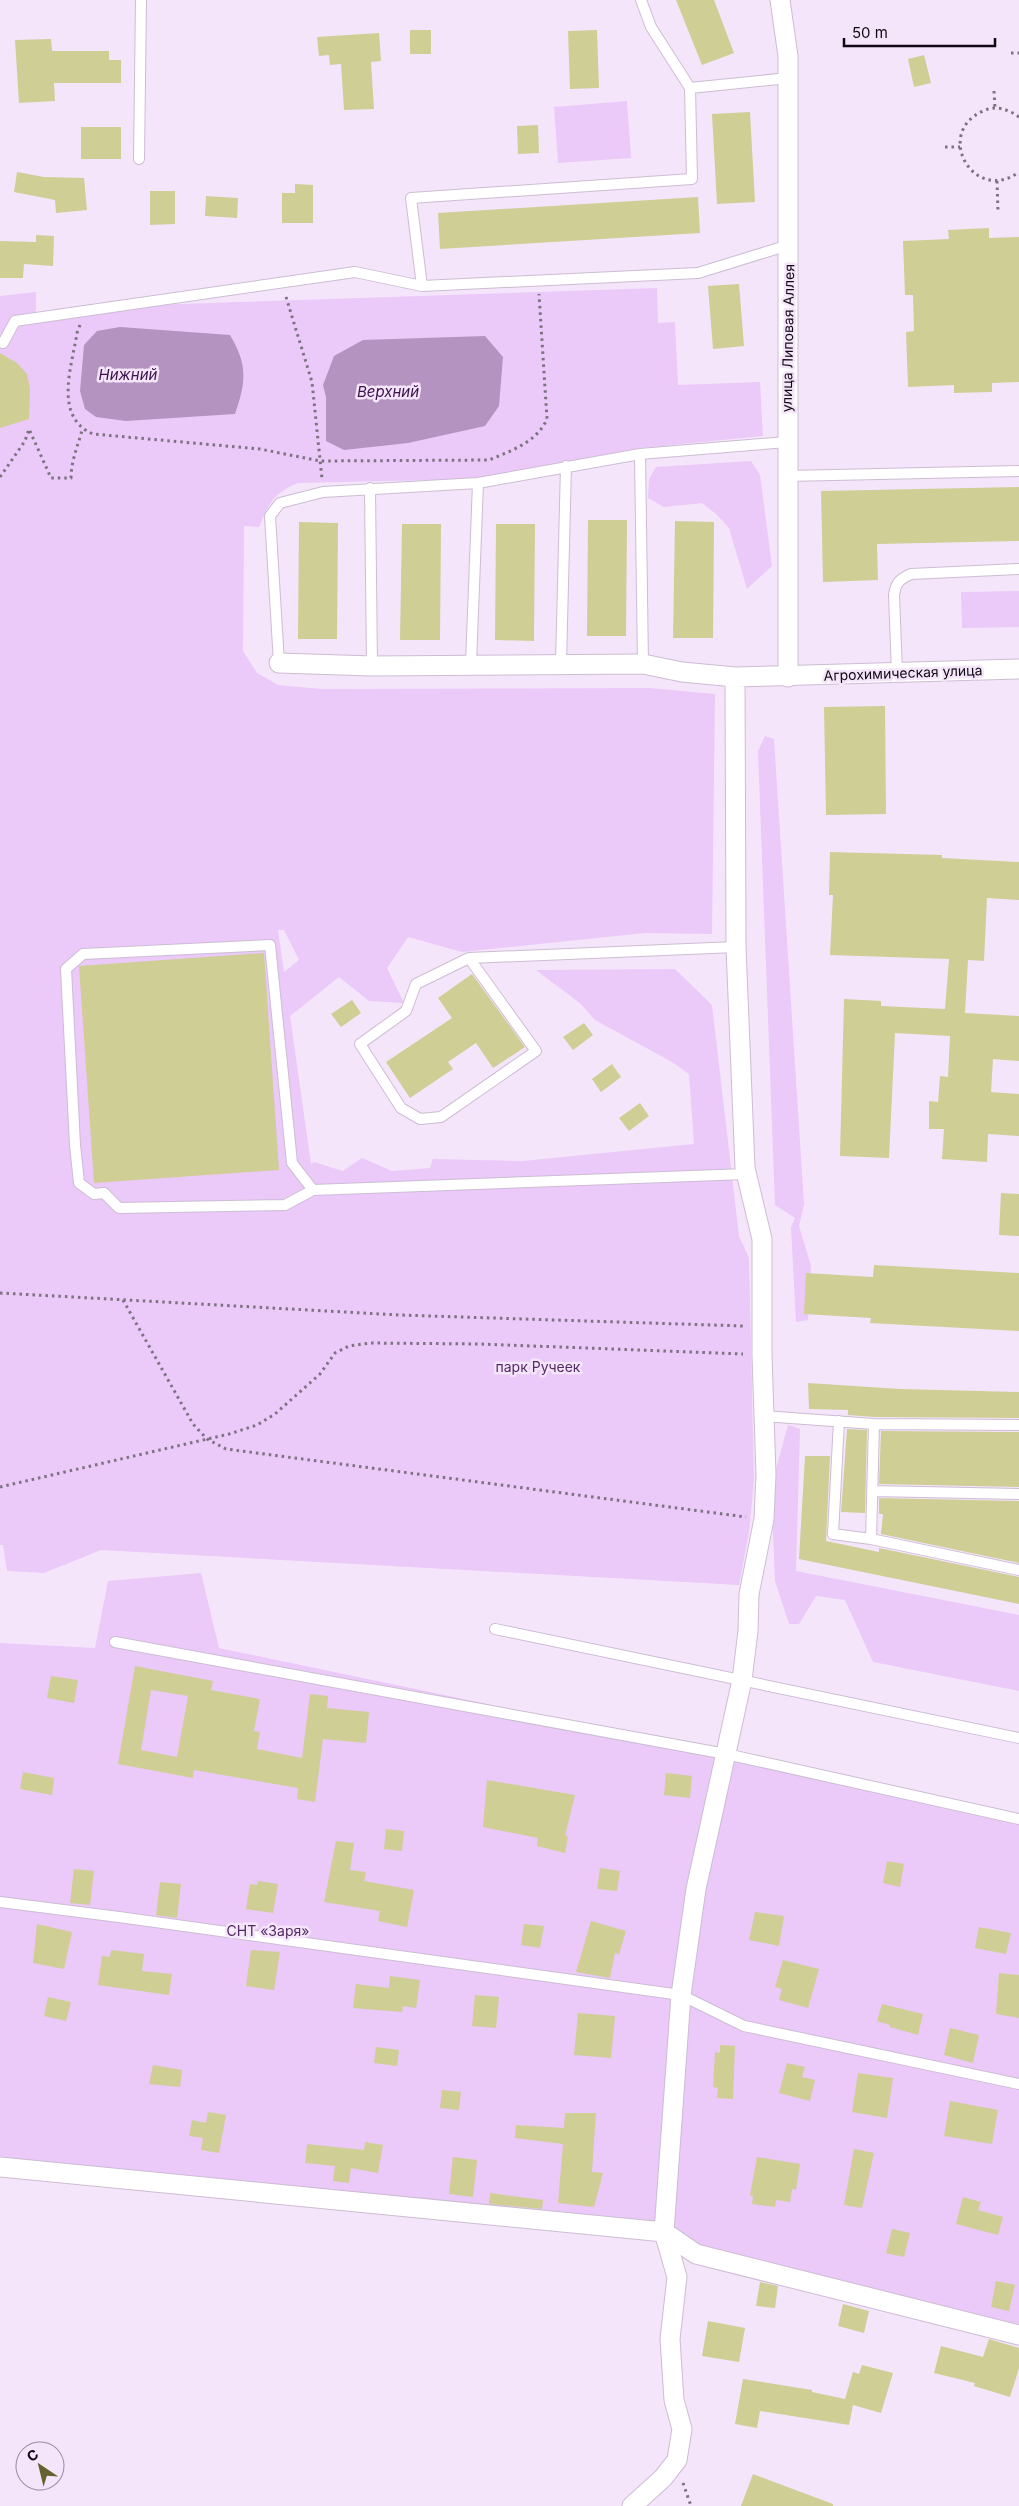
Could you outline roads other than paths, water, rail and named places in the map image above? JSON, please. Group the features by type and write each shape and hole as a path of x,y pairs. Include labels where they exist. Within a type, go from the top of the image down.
{"street":[{"name":"улица Липовая Аллея","path":"780,0 788,56 788,677"},
{"name":"Агрохимическая улица","path":"279,663 372,666 562,663 643,664 682,672 735,677 1019,669"},
{"path":"632,2506 663,2478 677,2460 682,2429 674,2400 670,2339 677,2277 664,2232 680,1995 696,1889 742,1680 748,1631 749,1594 764,1519 766,1475 761,1326 762,1239 746,1174 736,947 735,677"},
{"path":"0,2167 664,2232 696,2254 1019,2335"}],"lane":[{"path":"139,159 141,0"},
{"path":"422,286 411,198 692,179 690,88 651,27 641,0"},
{"path":"690,88 788,78"},
{"path":"3,343 16,321 355,272 422,286 698,273 779,248 789,247"},
{"path":"279,663 270,516 280,503 323,492 478,483 640,454 787,442"},
{"path":"640,454 643,664"},
{"path":"562,663 566,466"},
{"path":"787,476 1019,471"},
{"path":"471,664 478,483"},
{"path":"370,488 372,666"},
{"path":"897,673 894,595 895,585 901,578 912,574 1019,569"},
{"path":"313,1190 292,1163 270,945 83,954 66,969 75,1145 79,1183 94,1194 104,1193 119,1208 285,1205 313,1190 746,1174"},
{"path":"469,958 536,1051 441,1117 420,1119 402,1108 360,1044 406,1011 416,984 469,958 736,947"},
{"path":"763,1416 874,1424 1019,1426"},
{"path":"839,1422 832,1534 1019,1570"},
{"path":"871,1540 874,1424"},
{"path":"872,1490 1019,1494"},
{"path":"495,1629 1019,1738"},
{"path":"115,1642 726,1754 1019,1819"},
{"path":"0,1902 680,1995 744,2026 1019,2084"}],"water":[{"name":"Нижний","path":"120,327 230,335 240,356 243,374 243,383 235,414 126,421 96,417 85,409 80,391 84,345 97,331"},
{"name":"Верхний","path":"485,336 503,357 499,406 485,426 408,443 344,450 326,441 326,397 323,385 334,356 363,340"}],"park label":[{"name":"парк Ручеек","path":"538,1367"},
{"name":"СНТ «Заря»","path":"268,1931"}]}
